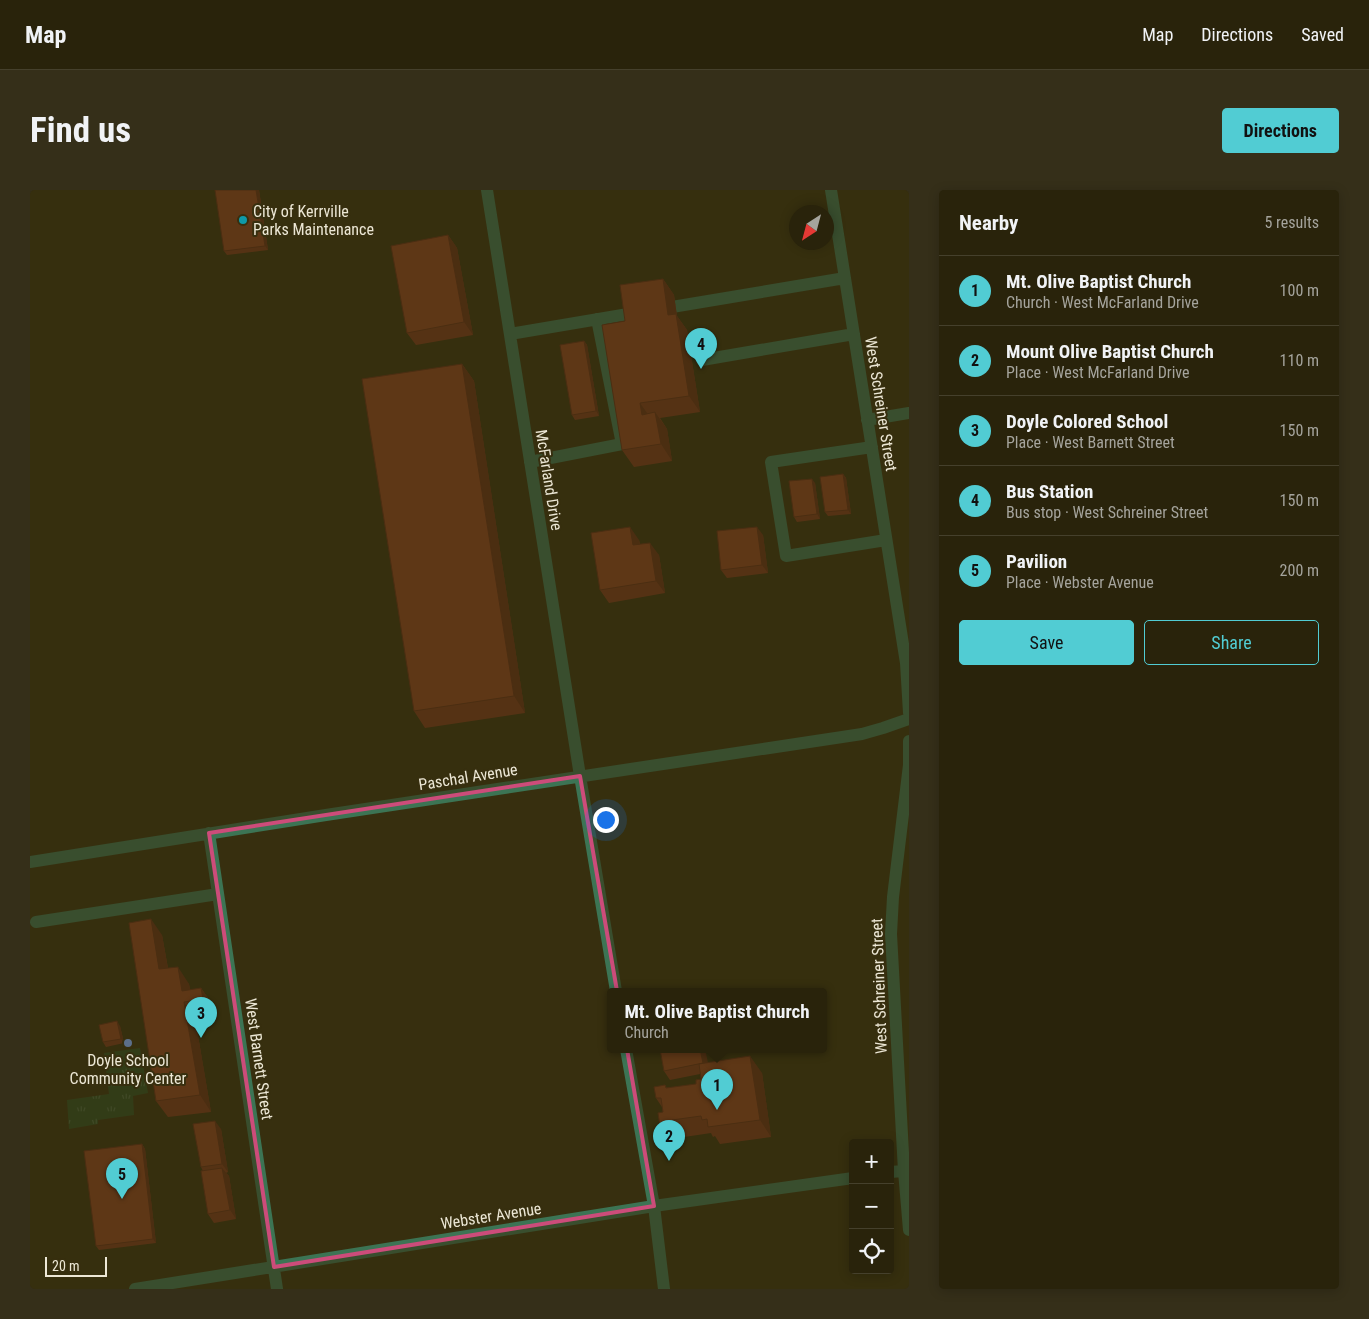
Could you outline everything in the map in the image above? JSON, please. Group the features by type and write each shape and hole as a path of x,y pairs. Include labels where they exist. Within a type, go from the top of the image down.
{"street":[{"name":"McFarland Drive","path":"487,190 615,988"},
{"name":"West Schreiner Street","path":"831,190 906,663 909,713"},
{"path":"510,334 845,278"},
{"path":"530,462 622,444 597,319"},
{"path":"702,360 854,334"},
{"path":"867,420 909,413"},
{"path":"872,446 771,462 786,556 886,540"},
{"name":"Paschal Avenue","path":"30,862 862,734 909,719"},
{"name":"West Schreiner Street","path":"909,742 906,798 892,906 891,934 909,1230"},
{"name":"West Barnett Street","path":"209,833 277,1289"},
{"path":"36,922 218,894"},
{"path":"896,1022 909,1021"},
{"path":"627,1053 654,1206 664,1289"},
{"path":"894,1172 904,1171"},
{"name":"Webster Avenue","path":"135,1289 654,1206 849,1179"}],"highlighted area":[{"path":"580,776 654,1206 274,1267 209,833"}],"green space":[{"path":"140,1048 148,1093 133,1096 134,1115 98,1120 98,1124 69,1129 67,1100 109,1094 104,1053"}],"building":[{"name":"City of Kerrville Parks Maintenance","path":"215,190 256,190 265,246 224,251"},
{"path":"448,235 464,322 407,333 391,246"},
{"path":"663,279 668,315 676,314 689,396 640,403 642,415 655,412 661,444 622,450 602,325 625,321 620,285"},
{"path":"584,341 596,411 572,415 560,345"},
{"path":"462,364 514,696 414,711 362,379"},
{"path":"843,474 848,510 825,512 820,477"},
{"path":"812,479 817,514 794,517 789,481"},
{"path":"630,527 633,545 650,543 656,581 600,590 591,533"},
{"path":"757,527 762,565 721,570 717,531"},
{"path":"151,919 159,969 178,967 182,991 201,988 203,999 184,1002 200,1095 156,1101 129,923"},
{"path":"117,1021 121,1039 103,1042 99,1025"},
{"path":"661,1053 701,1053 703,1063 664,1071"},
{"path":"750,1056 760,1120 708,1127 707,1119 702,1120 701,1116 672,1120 673,1124 660,1126 658,1113 663,1112 661,1098 656,1098 654,1087 665,1085 666,1088 696,1084 696,1080 701,1079 699,1064"},
{"path":"215,1121 222,1164 201,1167 193,1124"},
{"path":"142,1144 153,1239 96,1246 84,1151"},
{"path":"222,1168 230,1210 208,1214 201,1171"}],"place":[{"name":"City of Kerrville Parks Maintenance","path":"243,220"},
{"name":"Bus Station","path":"701,369"},
{"name":"Doyle Colored School","path":"201,1038"},
{"name":"Doyle School Community Center","path":"128,1043"},
{"name":"Mt. Olive Baptist Church","path":"717,1110"},
{"name":"Mount Olive Baptist Church","path":"669,1161"},
{"name":"Pavilion","path":"122,1199"}]}
